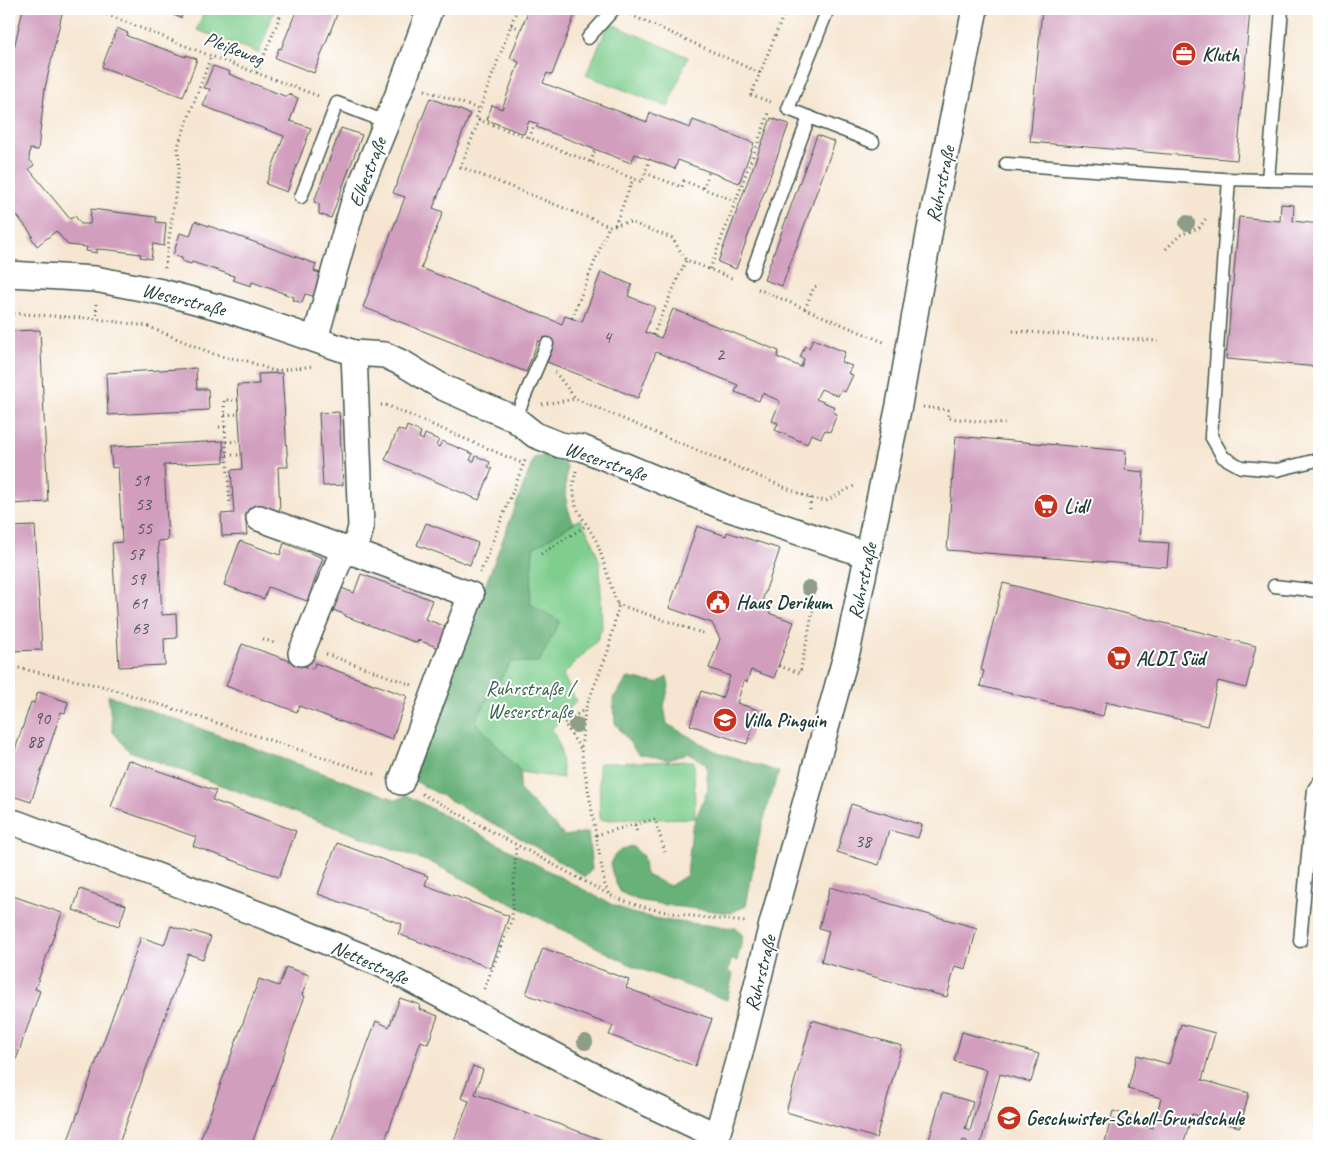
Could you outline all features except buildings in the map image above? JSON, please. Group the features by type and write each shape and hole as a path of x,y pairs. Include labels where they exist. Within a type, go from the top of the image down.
{"street":[{"name":"Elbestraße","path":"315,339 353,206 430,9"},
{"name":"Ruhrstraße","path":"715,1141 848,648 899,405 930,229 975,9"},
{"name":"Weserstraße","path":"9,274 94,279 162,292 229,310 354,353 385,355 442,387 515,419 535,435 560,445 582,448 724,507 867,555"},
{"path":"301,653 361,527 354,353"},
{"path":"259,518 471,595 401,782"},
{"name":"Nettestraße","path":"9,823 16,823 266,917 383,965 715,1141"}],"lane":[{"path":"588,38 614,9"},
{"path":"828,9 788,109 873,142"},
{"path":"1268,180 1282,9"},
{"path":"301,197 337,103 386,122"},
{"path":"752,272 809,117"},
{"path":"1006,164 1229,179 1319,181"},
{"path":"1229,179 1212,436 1223,457 1242,467 1277,470 1319,458"},
{"path":"515,419 547,344"},
{"path":"1274,586 1319,591"},
{"path":"1300,941 1314,789 1319,782"}],"path":[{"name":"Pleißeweg","path":"93,9 337,103"},
{"path":"257,73 282,9"},
{"path":"517,9 476,118 642,182 650,159"},
{"path":"710,269 772,103 751,95 786,9"},
{"path":"627,13 760,73"},
{"path":"511,25 521,29"},
{"path":"162,292 179,167 178,146 211,56"},
{"path":"403,82 479,109"},
{"path":"479,120 461,168 609,226 630,222 672,238 686,260 740,282"},
{"path":"529,138 535,123"},
{"path":"591,162 595,149"},
{"path":"703,188 709,172"},
{"path":"645,173 682,187 684,181 736,200"},
{"path":"615,225 633,179"},
{"path":"1166,250 1180,235 1199,228 1209,214"},
{"path":"572,318 609,226"},
{"path":"653,335 686,260"},
{"path":"805,309 814,287 820,285"},
{"path":"756,288 907,352"},
{"path":"9,313 97,319 147,326 216,355 247,361 274,371 317,366"},
{"path":"1013,330 1158,341"},
{"path":"552,368 576,399 810,498 826,501 854,486 856,479"},
{"path":"538,404 576,399"},
{"path":"230,507 231,484 227,455 224,400 238,400"},
{"path":"356,405 386,405 524,464"},
{"path":"899,405 948,410 948,418 1005,424"},
{"path":"225,415 238,414"},
{"path":"219,427 225,427"},
{"path":"471,595 535,435"},
{"path":"226,442 240,441"},
{"path":"582,448 573,485 576,507 597,542 618,607 608,651 585,710 581,749 605,886 612,896"},
{"path":"227,455 241,454"},
{"path":"541,554 587,525"},
{"path":"617,604 705,634"},
{"path":"779,666 800,674 814,606"},
{"path":"263,639 305,655 319,651 433,693"},
{"path":"9,666 106,686 401,782 516,845 634,906 670,913 772,924"},
{"path":"581,749 564,723 585,710"},
{"path":"596,835 655,820 665,852"},
{"path":"635,825 637,833"},
{"path":"474,1013 512,919 516,845"}],"green space":[{"path":"205,9 275,9 259,53 197,30"},
{"path":"609,23 688,57 668,107 586,75"},
{"path":"547,455 561,460 567,468 566,496 568,510 574,523 533,548 530,604 560,621 539,662 511,662 475,721 521,772 519,789 565,836 588,832 592,869 585,877 529,843 411,779 534,458"},
{"name":"Ruhrstraße / Weserstraße","path":"580,519 593,542 600,564 602,629 595,643 563,675 576,701 552,729 560,747 563,778 521,772 474,721 511,662 530,604 533,548"},
{"path":"667,677 669,686 664,706 667,724 715,751 779,772 768,803 759,838 746,906 730,913 637,900 620,892 611,870 612,859 616,854 632,846 643,856 646,875 670,886 687,875 692,828 708,788 706,764 688,753 669,760 638,754 615,723 613,698 628,678 657,683"},
{"path":"108,695 397,800 406,795 631,913 669,921 736,928 743,936 737,961 731,960 728,972 733,974 727,1000 637,968 434,864 129,751 113,732"},
{"path":"694,761 695,818 600,820 599,763"}],"place":[{"name":"Kluth","path":"1184,54"},
{"name":"Lidl","path":"1046,506"},
{"name":"Haus Derikum","path":"718,602"},
{"name":"ALDI Süd","path":"1119,658"},
{"name":"Villa Pinguin","path":"725,720"},
{"name":"Geschwister-Scholl-Grundschule","path":"1009,1118"}]}
